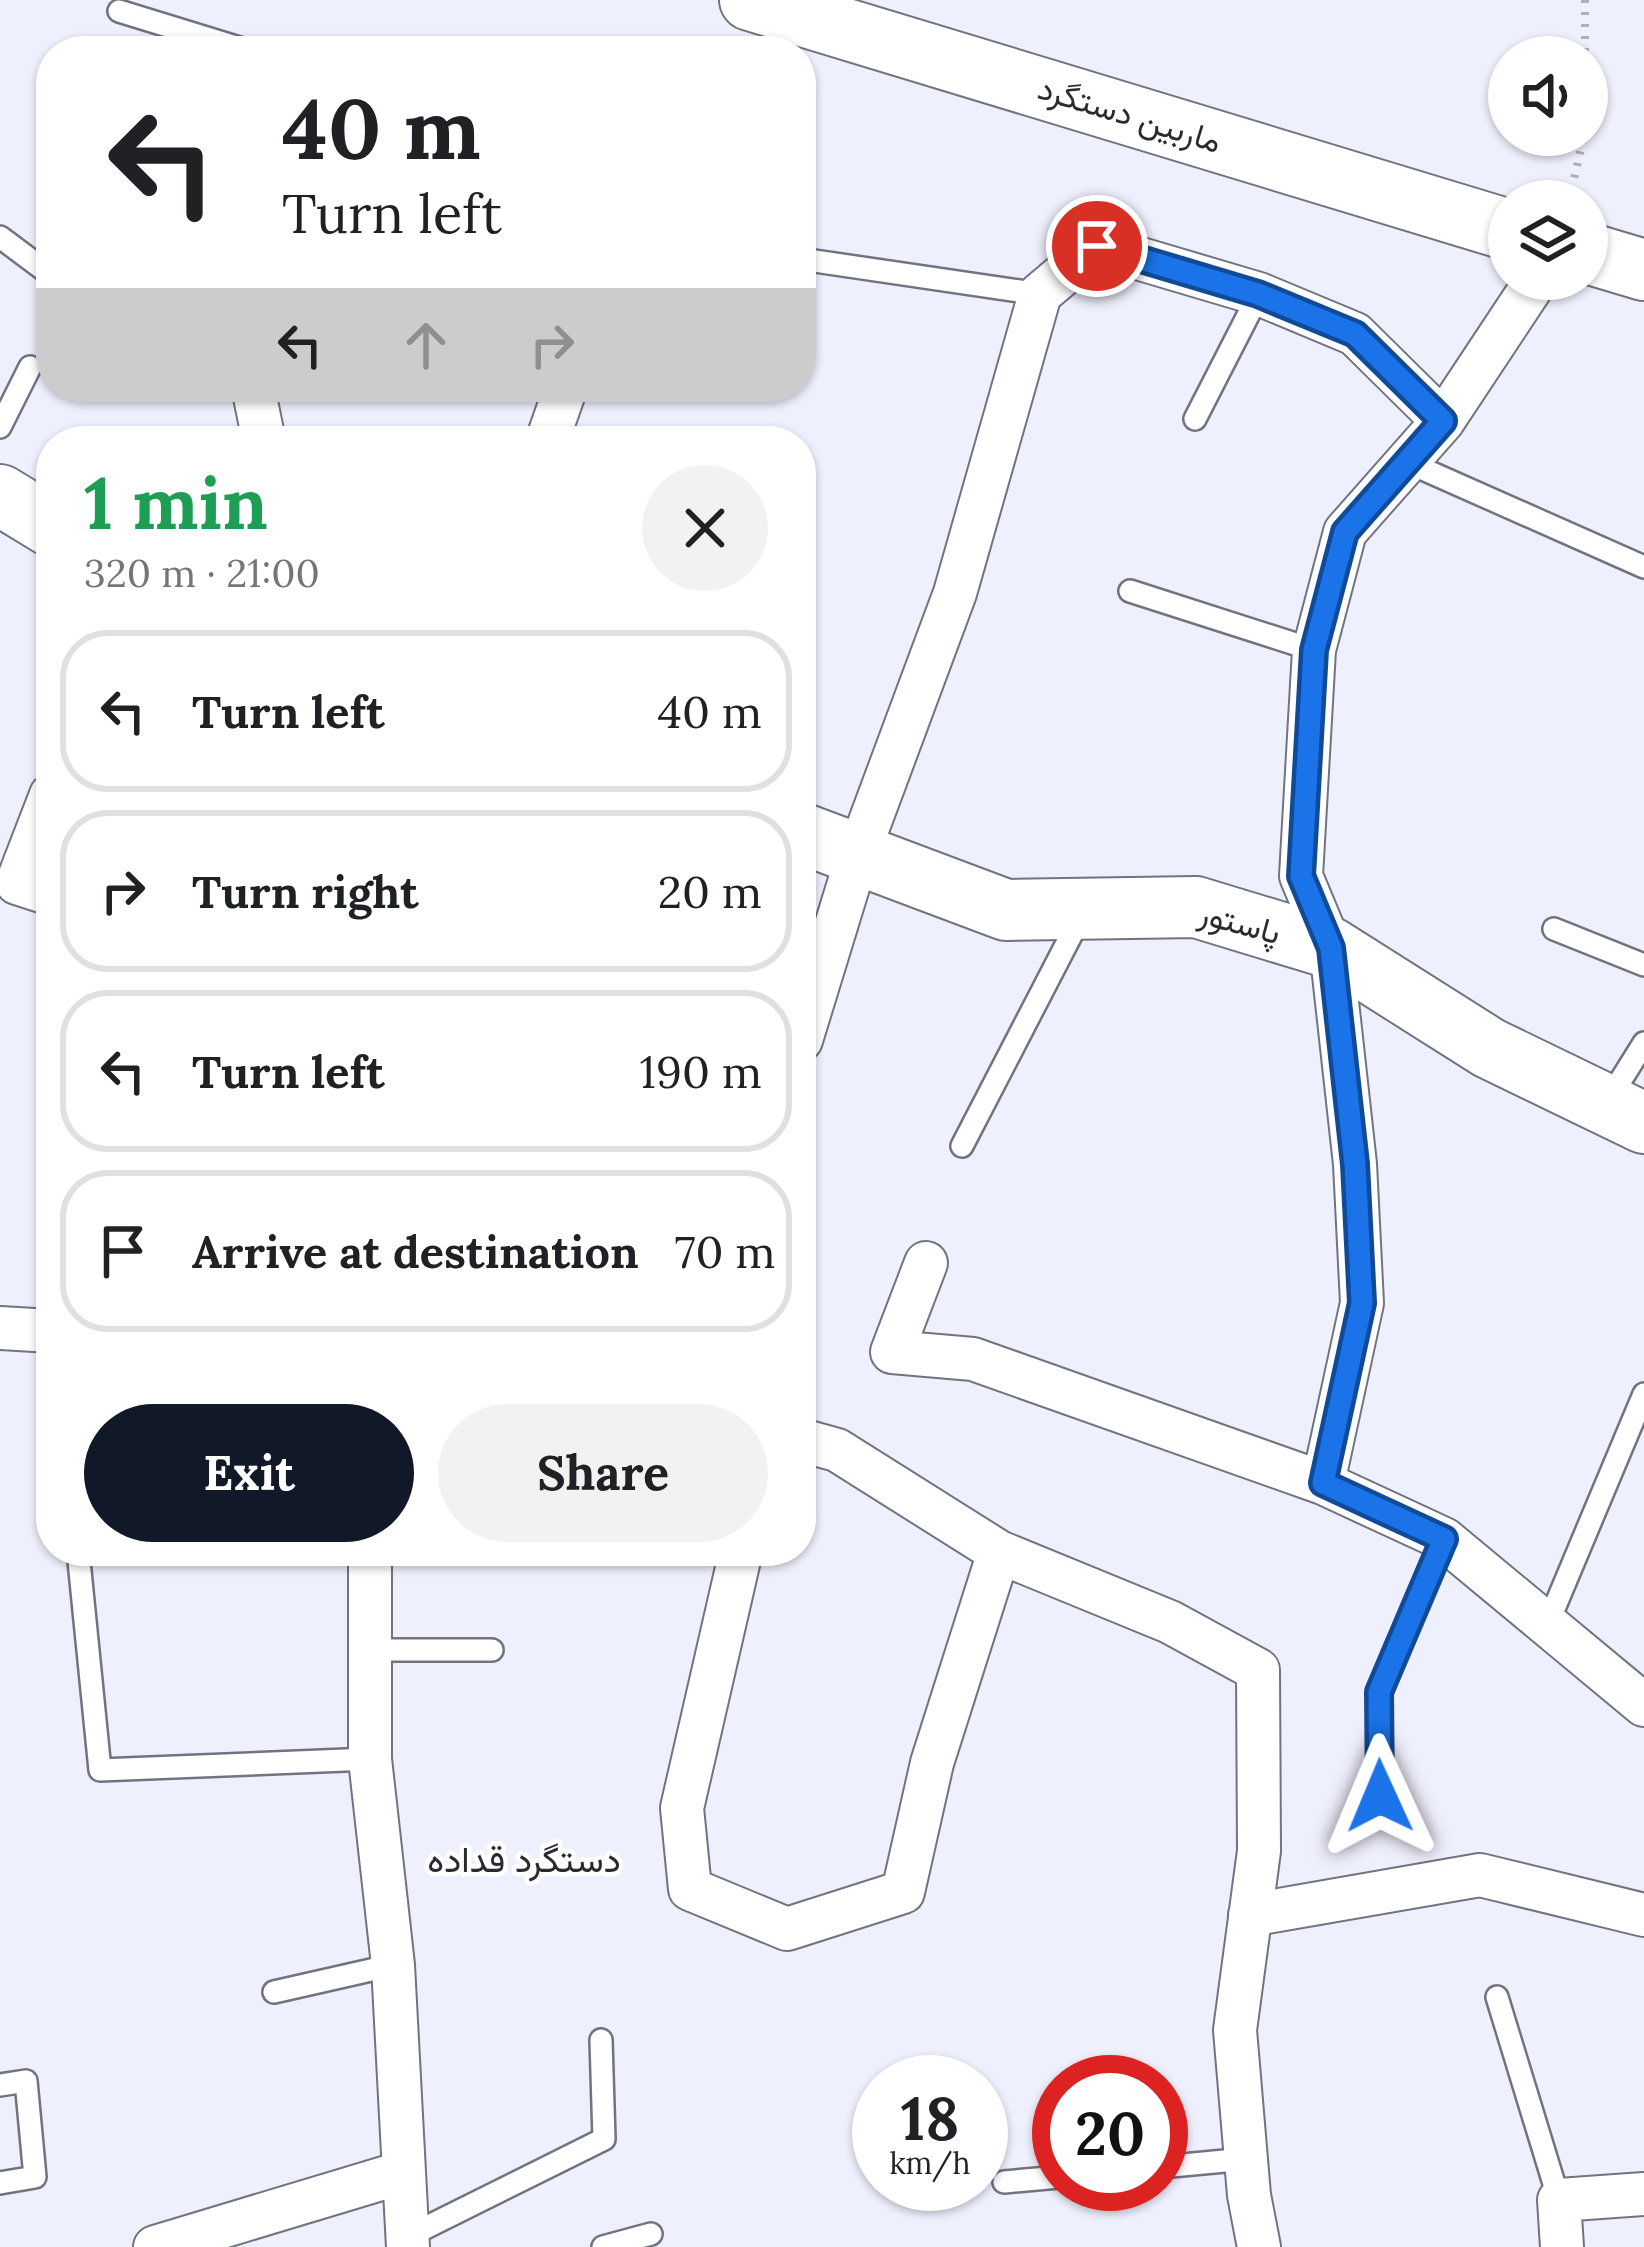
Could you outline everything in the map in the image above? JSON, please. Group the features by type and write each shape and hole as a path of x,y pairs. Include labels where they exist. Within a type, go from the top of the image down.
{"main road":[{"name":"ماربین دستگرد","path":"750,0 1488,224"},
{"name":"ماربین دستگرد","path":"883,0 1488,187"},
{"path":"1608,223 1644,233"},
{"path":"1608,260 1644,270"},
{"path":"0,495 36,517"},
{"name":"پاستور","path":"816,839 1006,910 1196,907 1331,948 1489,1048 1625,1114"}],"street":[{"path":"816,991 858,854 955,593 1040,294 1097,246 1258,294 1355,334 1443,421"},
{"path":"1323,1483 1362,1303 1355,1164 1331,948 1301,876 1314,650 1345,532 1443,421 1523,300"},
{"path":"36,834 17,884 36,889"},
{"path":"926,1263 892,1352 973,1359 1323,1483 1444,1539 1644,1705"},
{"path":"0,1328 36,1330"},
{"path":"816,1444 837,1450 999,1552 1170,1622 1258,1670 1259,1851 1235,2030 1259,2247"},
{"path":"738,1566 682,1808 690,1888 787,1929 903,1892 932,1763 999,1552"},
{"path":"370,1566 370,1759 393,1965 408,2242"},
{"path":"1250,1916 1480,1876 1644,1915"},
{"path":"154,2247 404,2172"},
{"path":"1562,2247 1559,2200 1644,2194"}],"lane":[{"path":"119,10 201,36"},
{"path":"0,237 36,264"},
{"path":"816,261 1040,294"},
{"path":"1196,418 1258,294"},
{"path":"0,427 30,367"},
{"path":"1407,462 1644,567"},
{"path":"1130,591 1314,650"},
{"path":"962,1146 1086,908"},
{"path":"1554,929 1644,965"},
{"path":"1625,1114 1644,1043"},
{"path":"1549,1624 1644,1394"},
{"path":"1380,1796 1379,1692 1444,1539"},
{"path":"80,1566 100,1770 370,1759"},
{"path":"369,1650 492,1650"},
{"path":"274,1992 393,1965"},
{"path":"1497,1997 1559,2200"},
{"path":"408,2242 604,2139 601,2040"},
{"path":"0,2085 26,2081 35,2176 0,2183"},
{"path":"1188,2164 1246,2159"},
{"path":"603,2247 651,2234"}],"path":[{"path":"1585,0 1585,36"}],"district":[{"name":"دستگرد قداده","path":"524,1859"}],"route":[{"path":"1097,246 1258,294 1355,334 1443,421 1345,532 1314,650 1301,876 1331,948 1355,1164 1362,1303 1323,1483 1444,1539 1379,1692 1380,1796"}]}
